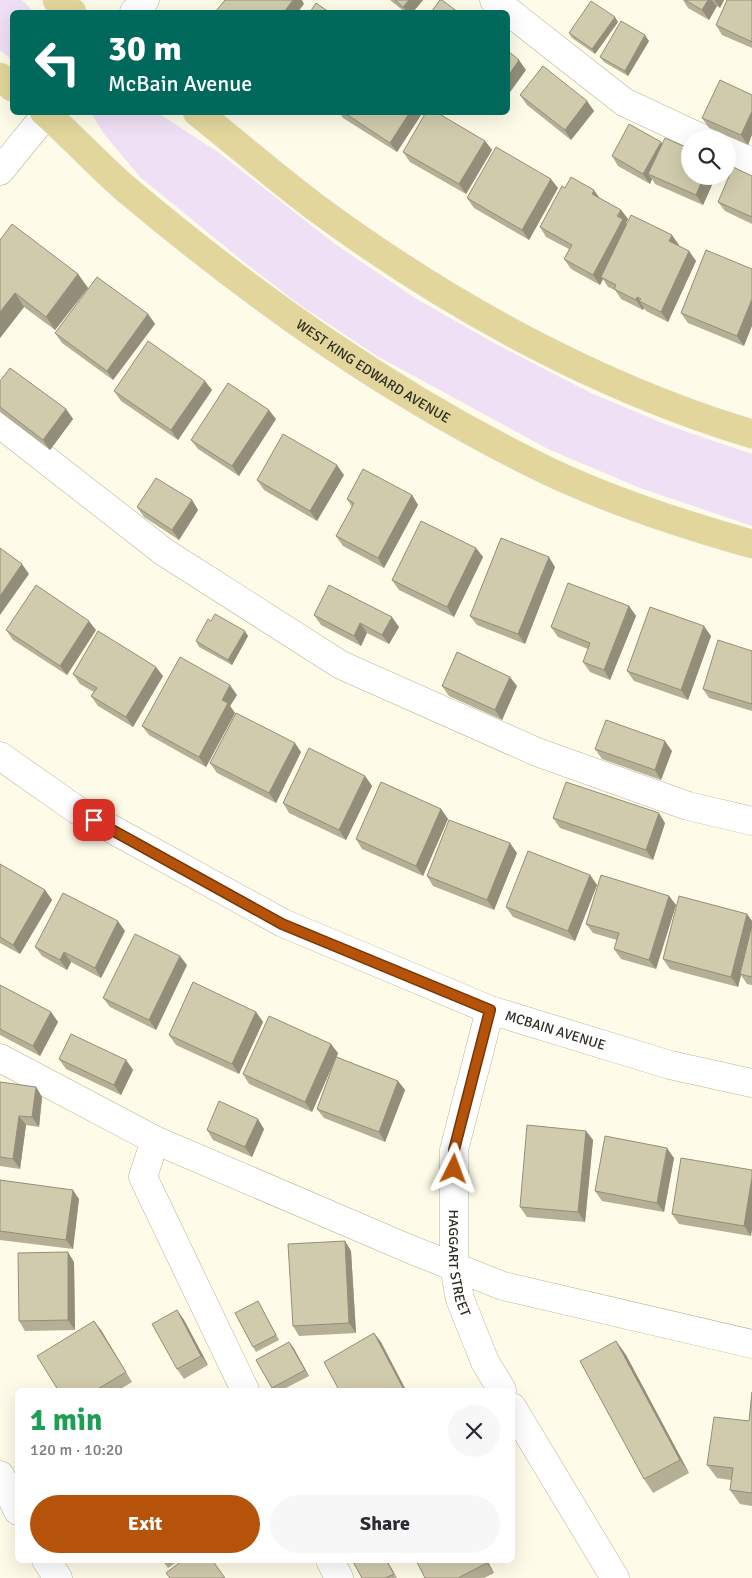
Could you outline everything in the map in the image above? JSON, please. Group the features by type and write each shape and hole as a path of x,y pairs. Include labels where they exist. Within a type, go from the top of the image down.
{"main road":[{"path":"57,0 70,10"},
{"path":"0,77 10,85"},
{"name":"WEST KING EDWARD AVENUE","path":"48,115 127,189 287,317 351,361 447,419 551,472 627,503 752,544"},
{"path":"201,115 315,207 390,260 469,308 546,350 636,391 752,434"}],"street":[{"path":"136,10 145,0"},
{"path":"494,0 507,10"},
{"path":"510,13 624,102 684,130"},
{"path":"0,171 44,115"},
{"path":"736,154 752,162"},
{"path":"0,424 164,552 341,665 537,752 688,806 752,821"},
{"name":"MCBAIN AVENUE","path":"0,756 77,810 282,924 490,1010 670,1065 752,1083"},
{"name":"HAGGART STREET","path":"490,1010 454,1150 454,1267 460,1299 485,1362 501,1388"},
{"path":"0,1058 155,1140 503,1286 752,1344"},
{"path":"155,1140 143,1177 244,1388"},
{"path":"515,1412 615,1578"},
{"path":"0,1475 15,1505"},
{"path":"48,1563 58,1578"},
{"path":"331,1563 338,1578"}],"shaded area":[{"path":"0,0 22,0 32,10 10,10 10,58 0,51"},
{"path":"92,115 161,115 218,152 335,244 415,298 494,343 591,393 667,425 752,454 752,526 640,488 548,449 377,356 300,305 244,262 140,177 104,134"}],"building":[{"path":"225,0 293,0 286,10 217,10"},
{"path":"395,0 409,0 403,7"},
{"path":"442,0 455,10 432,10"},
{"path":"685,0 708,0 702,10"},
{"path":"727,0 752,0 752,42 716,25"},
{"path":"591,1 615,17 592,49 569,33"},
{"path":"316,3 326,10 311,10"},
{"path":"621,21 645,35 625,71 600,57"},
{"path":"510,53 519,60 510,73"},
{"path":"543,66 587,101 565,130 520,95"},
{"path":"720,80 752,95 752,111 741,135 736,133 736,130 730,130 702,118"},
{"path":"348,115 408,115 390,143"},
{"path":"424,115 441,115 485,141 459,184 403,152"},
{"path":"629,124 661,142 643,174 612,156"},
{"path":"665,138 681,145 681,185 700,185 696,195 648,174"},
{"path":"496,147 551,179 522,230 467,198"},
{"path":"736,168 752,176 752,217 718,202 725,185 736,185"},
{"path":"571,177 594,190 592,194 621,210 617,216 623,219 593,275 564,259 572,245 540,227 562,186 565,188"},
{"path":"631,215 672,235 669,241 689,251 661,312 639,301 641,299 637,297 636,300 614,289 616,285 601,277"},
{"path":"12,224 78,274 46,317 15,293 0,312 0,240"},
{"path":"706,250 752,269 752,299 737,336 681,313"},
{"path":"97,277 148,314 107,371 55,333"},
{"path":"148,341 205,381 171,430 114,391"},
{"path":"10,368 66,409 43,440 0,407 0,381"},
{"path":"228,383 269,410 232,466 191,440"},
{"path":"283,434 337,465 310,511 257,480"},
{"path":"363,469 412,495 378,558 336,536 354,503 347,499"},
{"path":"156,478 192,500 172,530 137,507"},
{"path":"421,521 476,548 447,607 392,580"},
{"path":"501,538 549,557 518,634 470,616"},
{"path":"0,548 22,564 0,596"},
{"path":"568,583 629,606 604,670 583,662 590,643 551,627"},
{"path":"36,585 89,621 60,666 6,630"},
{"path":"329,585 392,617 382,635 360,623 354,636 314,615"},
{"path":"650,607 704,626 681,690 627,671"},
{"path":"215,614 245,631 228,660 196,641 208,619 211,621"},
{"path":"98,631 156,667 126,717 91,696 97,688 73,674"},
{"path":"718,640 752,651 752,704 703,689"},
{"path":"457,652 510,677 495,710 442,686"},
{"path":"180,657 230,685 222,700 228,703 199,757 142,726"},
{"path":"236,713 295,743 269,793 210,763"},
{"path":"606,720 665,741 655,770 595,749"},
{"path":"309,748 365,776 339,830 283,803"},
{"path":"381,782 441,809 416,866 356,839"},
{"path":"566,782 659,813 646,850 553,818"},
{"path":"449,820 510,843 487,900 427,876"},
{"path":"528,851 590,875 568,931 506,907"},
{"path":"0,864 45,890 13,945 0,937"},
{"path":"601,875 669,896 649,960 614,949 619,933 586,924"},
{"path":"63,893 118,921 95,968 64,952 60,960 35,947"},
{"path":"679,896 747,914 731,977 663,959"},
{"path":"752,925 752,977 740,974"},
{"path":"135,934 180,956 149,1020 103,998"},
{"path":"193,982 256,1012 232,1064 169,1035"},
{"path":"0,985 51,1012 33,1046 0,1029"},
{"path":"269,1016 331,1044 305,1102 243,1074"},
{"path":"71,1034 126,1060 114,1085 59,1059"},
{"path":"336,1057 398,1081 379,1132 317,1109"},
{"path":"0,1082 36,1087 32,1117 19,1116 13,1159 0,1157"},
{"path":"219,1101 258,1119 245,1147 207,1130"},
{"path":"527,1125 586,1131 578,1212 520,1207"},
{"path":"605,1136 667,1148 657,1203 595,1191"},
{"path":"681,1158 752,1170 744,1226 672,1214"},
{"path":"0,1180 73,1190 66,1240 0,1231"},
{"path":"345,1241 349,1323 293,1326 288,1244"},
{"path":"68,1252 68,1320 19,1321 18,1253"},
{"path":"258,1301 276,1335 253,1347 235,1313"},
{"path":"177,1310 201,1356 177,1369 152,1324"},
{"path":"94,1321 126,1372 99,1388 57,1388 37,1356"},
{"path":"374,1333 403,1388 338,1388 324,1362"},
{"path":"616,1341 680,1460 644,1479 580,1361"},
{"path":"289,1342 305,1370 272,1388 256,1360"},
{"path":"752,1392 752,1493 730,1490 733,1468 707,1465 714,1417 749,1421"},
{"path":"179,1563 214,1563 225,1578 170,1578 166,1573"},
{"path":"354,1563 388,1563 394,1574 385,1578 362,1578"},
{"path":"418,1563 487,1563 458,1578 425,1578"}],"route":[{"path":"94,820 282,924 490,1010 454,1150 454,1169"}]}
